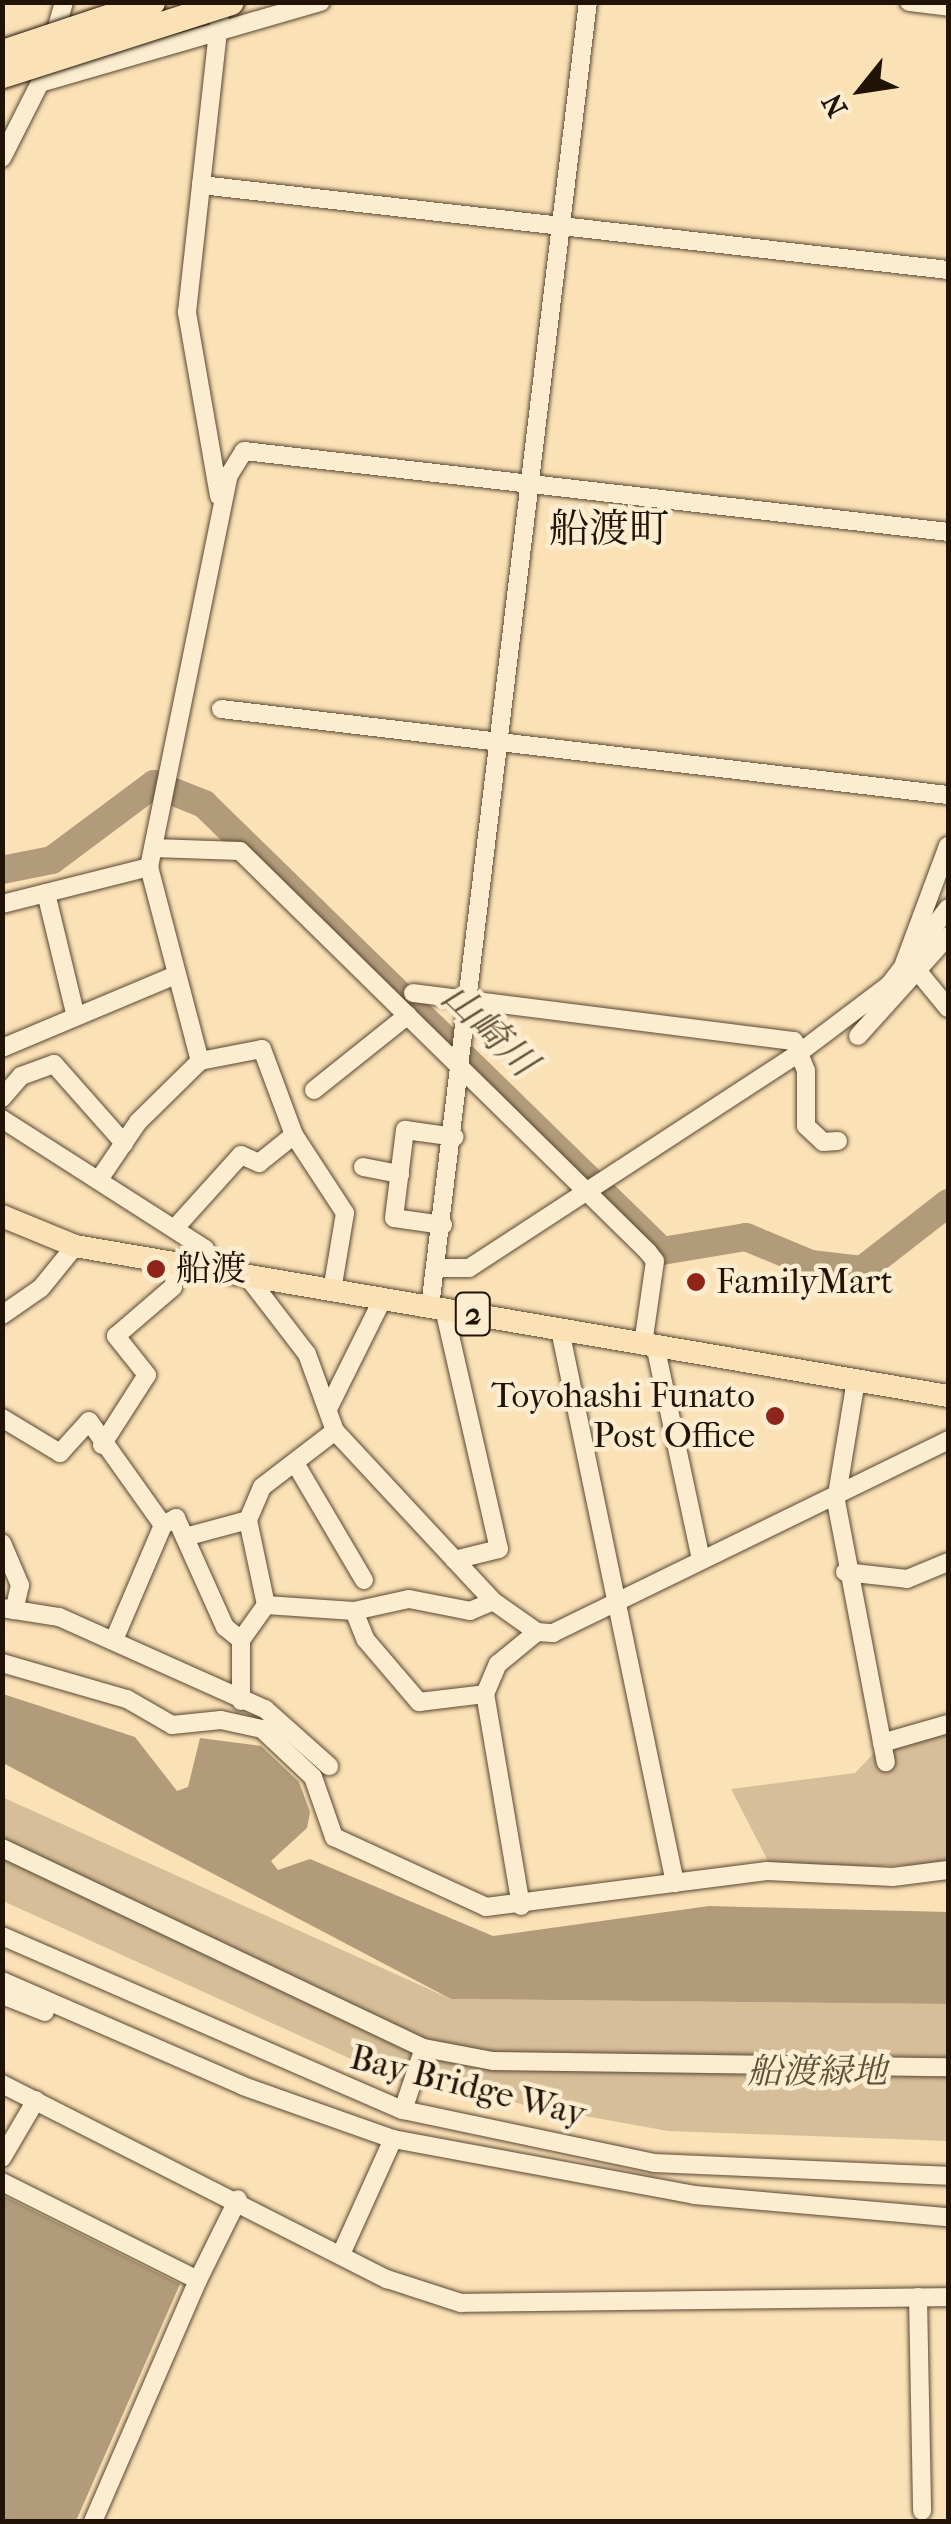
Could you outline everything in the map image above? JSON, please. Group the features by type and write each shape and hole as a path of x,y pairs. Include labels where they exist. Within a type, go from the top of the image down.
{"highway":[{"path":"2,52 152,2"},
{"path":"2,75 230,2"}],"main road":[{"name":"2","path":"2,1216 75,1246 948,1396"}],"street":[{"path":"2,158 42,82 64,2"},
{"path":"221,2 188,346 221,519"},
{"path":"42,82 220,36 321,2"},
{"path":"454,1560 499,1549 437,1308 436,1268 472,999 588,2"},
{"path":"909,2 948,7"},
{"path":"201,185 948,270"},
{"path":"200,1061 173,976 151,857 234,460 255,450 948,532"},
{"path":"221,710 948,795"},
{"path":"911,971 948,846"},
{"path":"2,904 151,857 240,851 408,1015 464,1061 591,1189 655,1262 649,1344 700,1559"},
{"path":"46,893 74,1013"},
{"path":"858,1036 911,971 948,908"},
{"path":"436,1268 469,1268 591,1189 799,1054 911,971 948,936"},
{"path":"911,971 948,1008"},
{"path":"20,1076 3,1048 74,1013 173,976"},
{"path":"413,993 794,1041 799,1054 806,1126 822,1142 838,1141"},
{"path":"314,1090 408,1015"},
{"path":"100,1178 124,1144 200,1061 265,1051 294,1135 345,1213 332,1292"},
{"path":"2,1098 20,1076 54,1064 124,1144"},
{"path":"2,1119 100,1178 205,1249 213,1270"},
{"path":"442,1225 394,1218 406,1130 455,1136"},
{"path":"175,1228 241,1155 260,1163 294,1135"},
{"path":"364,1168 400,1174"},
{"path":"2,1315 42,1288 75,1246"},
{"path":"102,1445 147,1375 116,1336 172,1287 178,1265"},
{"path":"247,1276 296,1336 335,1431 493,1600 537,1632"},
{"path":"328,1409 382,1300"},
{"path":"560,1330 675,1882"},
{"path":"856,1380 838,1492 845,1572 884,1752 948,1724"},
{"path":"2,1418 60,1453 89,1421 102,1445 163,1526"},
{"path":"242,1724 241,1640 266,1605 248,1520 262,1487 298,1468 335,1431"},
{"path":"521,1906 485,1694 498,1664 537,1632 619,1600 948,1440"},
{"path":"298,1468 364,1580"},
{"path":"114,1640 163,1526 176,1518 225,1627 241,1640"},
{"path":"185,1537 248,1520"},
{"path":"2,1543 20,1585 8,1609 114,1640 244,1702 329,1766"},
{"path":"845,1572 907,1579 948,1562"},
{"path":"266,1605 354,1611 409,1599 470,1611 493,1600"},
{"path":"354,1611 366,1640 418,1702 485,1694"},
{"path":"2,1664 127,1699 172,1725 242,1724 262,1729 314,1776 334,1837 486,1907 521,1906 767,1871 948,1870"},
{"path":"2,1848 424,2048 493,2061 948,2068"},
{"name":"Bay Bridge Way","path":"2,1936 230,2042 404,2110 654,2163 948,2176"},
{"name":"Bay Bridge Way","path":"2,1981 136,2040 393,2139 694,2195 948,2217"},
{"path":"2,1995 136,2040"},
{"path":"404,2110 424,2048"},
{"path":"2,2084 342,2252 387,2279 461,2303 948,2297"},
{"path":"2,2158 36,2100"},
{"path":"342,2252 393,2139"},
{"path":"2,2182 198,2280"},
{"path":"93,2522 198,2280 238,2200"},
{"path":"918,2297 922,2512"}],"green space":[{"path":"948,1727 948,1865 771,1867 731,1789 855,1773 877,1750"},
{"name":"船渡緑地","path":"2,1797 451,1999 948,2004 948,2141 668,2131 524,2105 410,2068 404,2083 3,1901"}],"shaded area":[{"path":"3,1694 135,1737 177,1791 188,1787 200,1738 261,1746 299,1782 310,1812 307,1828 271,1861 278,1870 310,1859 493,1936 709,1906 948,1912 948,2004 451,1999 3,1763"},
{"path":"2,2195 180,2284 76,2521 3,2521"}],"waterway":[{"name":"山崎川","path":"2,870 52,860 154,784 204,804 662,1251 746,1237 811,1264 862,1270 948,1203"}],"place":[{"name":"船渡","path":"156,1269"},
{"name":"FamilyMart","path":"696,1282"},
{"name":"Toyohashi Funato Post Office","path":"775,1416"}],"district":[{"name":"船渡町","path":"609,529"}]}
